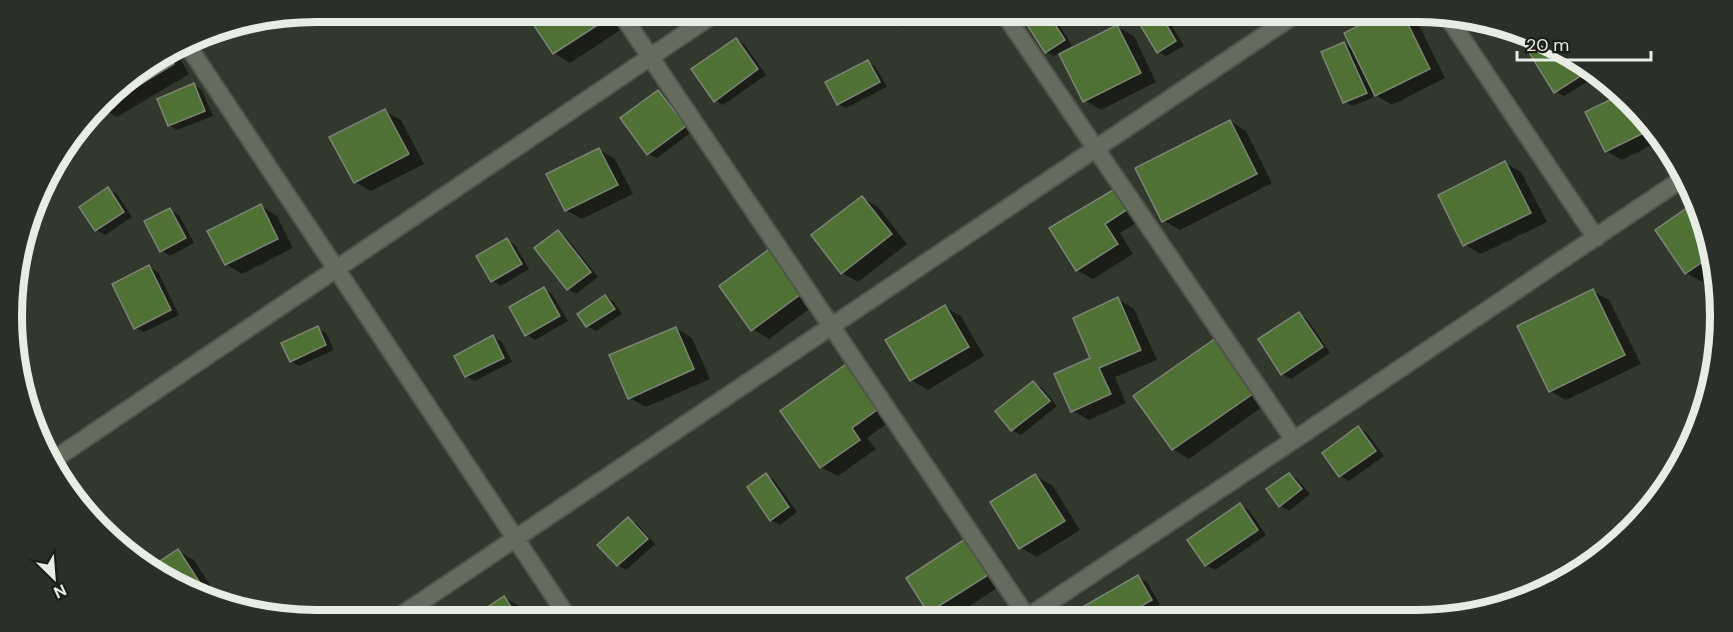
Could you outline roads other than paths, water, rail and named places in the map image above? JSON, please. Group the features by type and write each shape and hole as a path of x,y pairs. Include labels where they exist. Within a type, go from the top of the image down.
{"street":[{"path":"627,23 1021,609"},
{"path":"58,456 701,23"},
{"path":"1010,23 1294,441"},
{"path":"410,609 1283,23"},
{"path":"1453,25 1596,238"},
{"path":"191,51 561,609"},
{"path":"1041,609 1678,182"}]}
